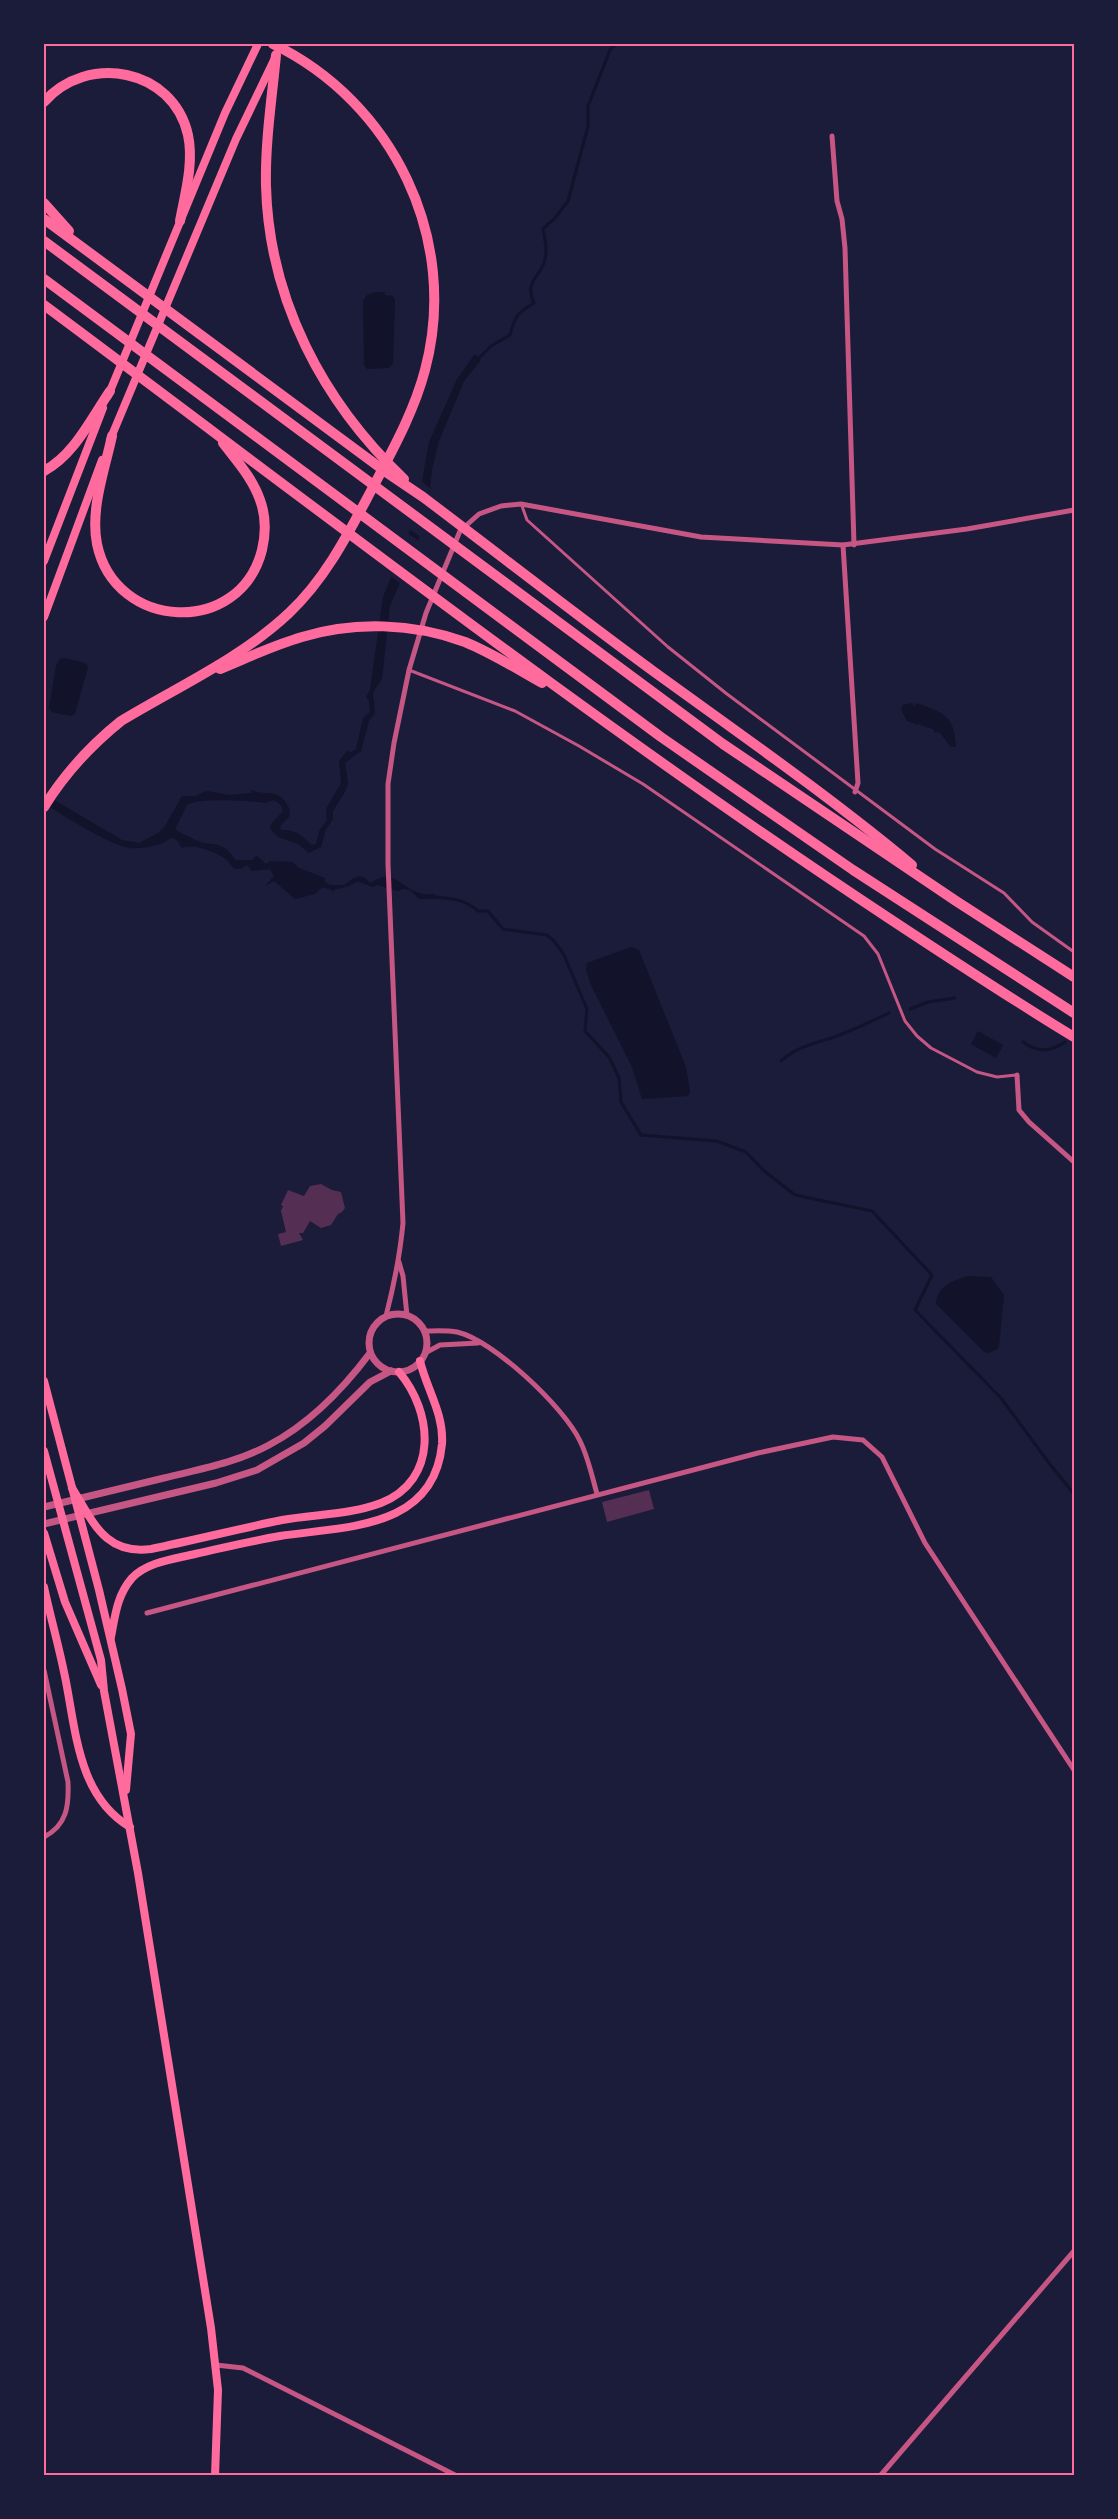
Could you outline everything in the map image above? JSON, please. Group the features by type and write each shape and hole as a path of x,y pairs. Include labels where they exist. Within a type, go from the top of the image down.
{"highway":[{"path":"44,806 62,779 88,750 121,721 249,645 289,613 336,556 405,425 419,390 433,329 434,280 426,232 415,194 401,165 376,127 354,101 318,70 275,49 267,140 266,186 269,224 276,262 291,313 316,368 338,403 371,444 423,497"},
{"path":"44,102 65,83 83,75 102,72 121,73 141,79 165,95 182,118 190,147 188,179 180,221"},
{"path":"44,203 85,249"},
{"path":"44,219 365,457 423,497 652,670 777,759 864,825 956,901"},
{"path":"44,241 723,744 956,901 1074,977"},
{"path":"44,279 661,737 853,870 1074,1013"},
{"path":"44,305 578,703 784,849 1074,1037"},
{"path":"44,312 68,323"},
{"path":"44,471 61,459 71,448 110,391"},
{"path":"112,436 95,523 97,546 103,563 114,581 132,597 154,609 183,613 213,606 237,591 255,568 263,546 265,525 261,501 249,477 216,433"},
{"path":"189,682 301,637 342,628 405,628 437,633 482,650 578,703"}],"main road":[{"path":"44,561 110,391 180,221 258,44"},
{"path":"44,617 112,436 236,139 275,49 281,44"},
{"path":"111,1637 117,1604 132,1578 142,1569 240,1544 367,1525 389,1518 410,1505 429,1484 442,1443 438,1411 422,1357"},
{"path":"72,1488 96,1529 110,1541 123,1547 142,1550 288,1519 354,1511 384,1502 403,1488 413,1476 422,1460 426,1432 417,1397 395,1371"},
{"path":"44,1381 111,1637 131,1734 125,1803"},
{"path":"44,1452 96,1642 130,1827 216,2365 218,2414 215,2475"},
{"path":"44,1533 68,1610 104,1691"},
{"path":"44,1587 64,1671 81,1760 103,1804 121,1822 130,1827"}],"street":[{"path":"832,136 837,201 842,219 844,248 854,545"},
{"path":"386,1316 394,1274 399,1262 402,1223 389,907 388,784 409,670 426,613 460,531 479,514 521,504 701,537 854,545 1074,510"},
{"path":"843,545 858,783 855,792"},
{"path":"1017,1075 1019,1110 1029,1122 1074,1162"},
{"path":"399,1262 403,1276 407,1316"},
{"path":"395,1371 375,1361 370,1353 369,1336 373,1328 386,1316 400,1314 414,1319 424,1331 426,1338 422,1357"},
{"path":"424,1331 458,1332 482,1343 504,1358 570,1423 580,1441 597,1494"},
{"path":"44,1524 237,1477 274,1462 316,1434 370,1382 395,1371 414,1367 422,1357 440,1346 482,1343"},
{"path":"44,1507 222,1464 269,1445 298,1426 319,1408 354,1374 370,1353"},
{"path":"147,1613 759,1453 833,1437 864,1440 882,1456 925,1544 1074,1770"},
{"path":"44,1670 69,1795 68,1809 63,1821 45,1836"},
{"path":"880,2475 1074,2251"},
{"path":"216,2365 243,2368 457,2475"}],"lane":[{"path":"521,504 527,520 668,647 855,792 935,849 1004,893 1032,922 1074,952"},
{"path":"409,670 515,711 643,784 864,936 882,962 894,996 909,1027 931,1048 977,1072 997,1077 1017,1075"}],"shaded area":[{"path":"385,292 385,295 393,296 395,300 393,364 389,368 367,369 364,365 363,301 367,295"},
{"path":"475,354 481,360 464,381 439,441 432,470 427,519 390,606 382,679 373,692 375,713 369,721 361,751 345,763 348,783 333,811 333,819 326,829 321,847 309,853 298,844 278,837 270,828 283,811 281,805 274,800 266,803 225,800 193,803 187,805 175,829 201,842 223,847 236,860 253,860 256,855 266,864 270,861 292,862 299,868 325,878 325,882 330,885 344,885 357,877 363,877 370,883 385,877 391,878 422,894 435,894 435,899 419,899 410,890 397,891 378,885 372,887 358,881 334,890 333,893 332,890 322,887 315,894 295,899 274,881 265,886 274,876 270,869 252,871 247,865 241,869 235,869 215,853 197,847 182,848 173,838 162,844 148,847 122,846 86,829 44,803 44,794 122,840 139,843 158,833 165,826 182,796 195,796 207,791 229,795 251,793 252,789 283,798 290,810 289,817 280,826 281,830 293,831 311,845 316,844 319,831 327,820 326,809 341,783 339,761 348,750 350,753 356,749 363,718 370,712 369,701 366,697 370,690 383,597 420,505 429,442 457,379"},
{"path":"60,659 85,663 88,667 75,714 71,716 52,712 49,708 56,666"},
{"path":"912,703 915,706 916,703 933,709 945,716 953,727 956,747 951,747 939,732 935,733 933,729 920,725 922,722 918,725 907,721 901,710 903,705"},
{"path":"631,947 639,950 686,1067 690,1092 688,1096 642,1099 631,1065 590,983 586,970 587,963"},
{"path":"978,1031 1003,1045 996,1058 971,1044"},
{"path":"967,1276 991,1277 1004,1295 999,1346 998,1349 989,1353 984,1352 936,1304 942,1289 951,1282"}],"pier":[{"path":"419,479 433,491 432,512 422,538 408,528 417,505"},
{"path":"406,532 420,542 402,585 389,575"}],"building":[{"path":"321,1184 341,1192 345,1208 331,1225 321,1228 310,1221 303,1233 299,1233 303,1240 281,1246 278,1234 286,1232 281,1205 288,1190 304,1196 310,1186"},
{"path":"649,1490 654,1509 607,1522 602,1502"}],"waterway":[{"path":"478,359 491,346 510,335 513,323 518,316 534,303 531,286 544,263 546,254 543,229 568,201 588,126 588,106 610,50 616,44"},
{"path":"433,897 457,900 478,911 488,911 503,929 547,935 555,942 564,955 587,1009 585,1031 609,1057 619,1078 621,1102 641,1135 717,1141 746,1152 763,1170 795,1195 872,1211 932,1275 915,1310 1001,1398 1074,1494"},
{"path":"910,1009 928,1002 955,998"},
{"path":"781,1061 801,1048 844,1033 889,1013"},
{"path":"1023,1042 1044,1050 1065,1042"}]}
